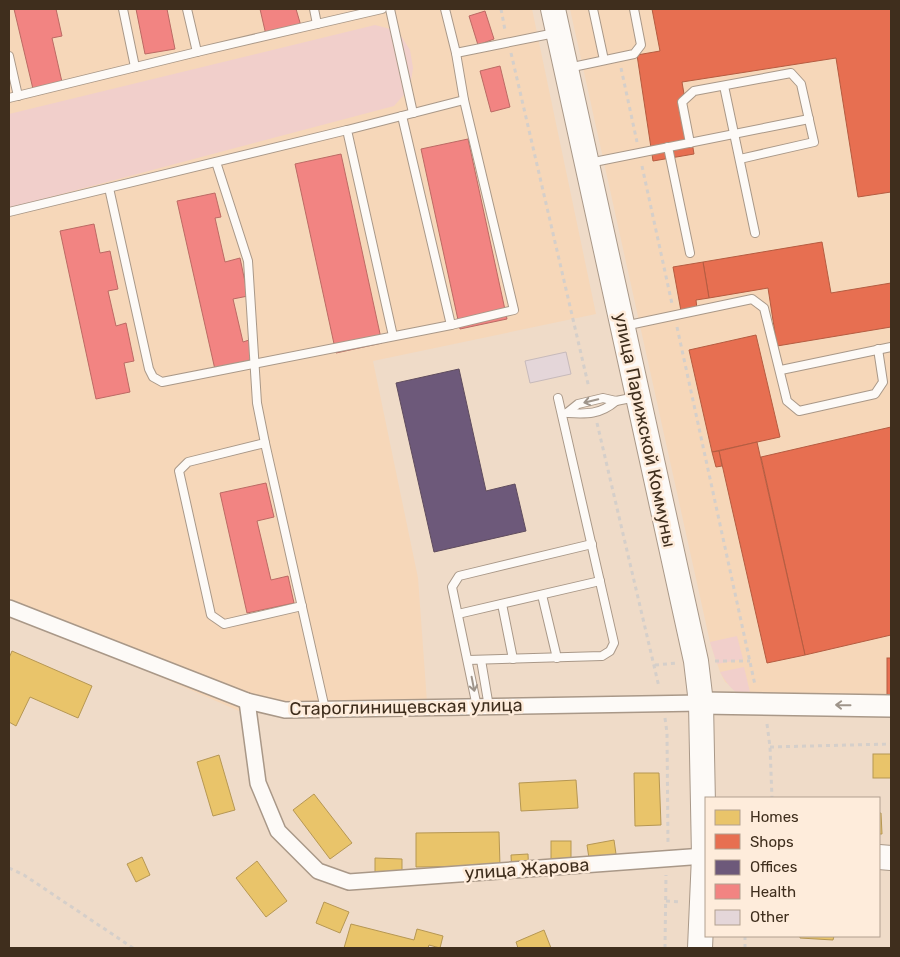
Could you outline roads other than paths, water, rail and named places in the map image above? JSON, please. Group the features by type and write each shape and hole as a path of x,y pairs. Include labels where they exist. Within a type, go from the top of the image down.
{"main road":[{"name":"улица Парижской Коммуны","path":"553,9 622,326 627,399 696,661 701,703 705,856 700,948"},
{"path":"701,703 891,706"}],"street":[{"name":"Староглинищевская улица","path":"9,608 247,701 285,710 701,703"},
{"name":"улица Жарова","path":"247,701 258,783 278,831 318,871 349,882 705,856"}],"lane":[{"path":"122,9 135,67"},
{"path":"187,9 197,52"},
{"path":"314,9 317,24"},
{"path":"9,98 380,9"},
{"path":"390,9 413,113"},
{"path":"109,188 149,369 153,377 162,382 451,325 514,310 464,100 456,53 445,9"},
{"path":"593,9 604,60"},
{"path":"566,69 634,54 641,44 634,9"},
{"path":"456,53 558,32"},
{"path":"9,56 18,96"},
{"path":"690,143 682,102 694,91 791,73 801,84 814,142 740,159"},
{"path":"724,86 755,233"},
{"path":"9,212 464,100"},
{"path":"402,116 451,325"},
{"path":"587,164 809,119"},
{"path":"347,130 393,336"},
{"path":"668,147 690,253"},
{"path":"216,162 248,261 256,363 257,403 325,709"},
{"path":"622,326 752,299 764,308 781,370 787,401 799,411 875,394 883,382 878,349"},
{"path":"781,370 891,346"},
{"path":"468,660 602,656 610,651 614,643 565,413 558,398"},
{"path":"565,413 578,404 603,398 627,399"},
{"path":"565,413 581,415 607,409 627,399"},
{"path":"265,443 188,462 179,471 211,615 224,624 302,606"},
{"path":"483,707 468,660 452,587 460,576 592,544"},
{"path":"458,614 600,581"},
{"path":"542,594 557,658"},
{"path":"502,604 513,659"},
{"path":"481,660 483,707"}]}
